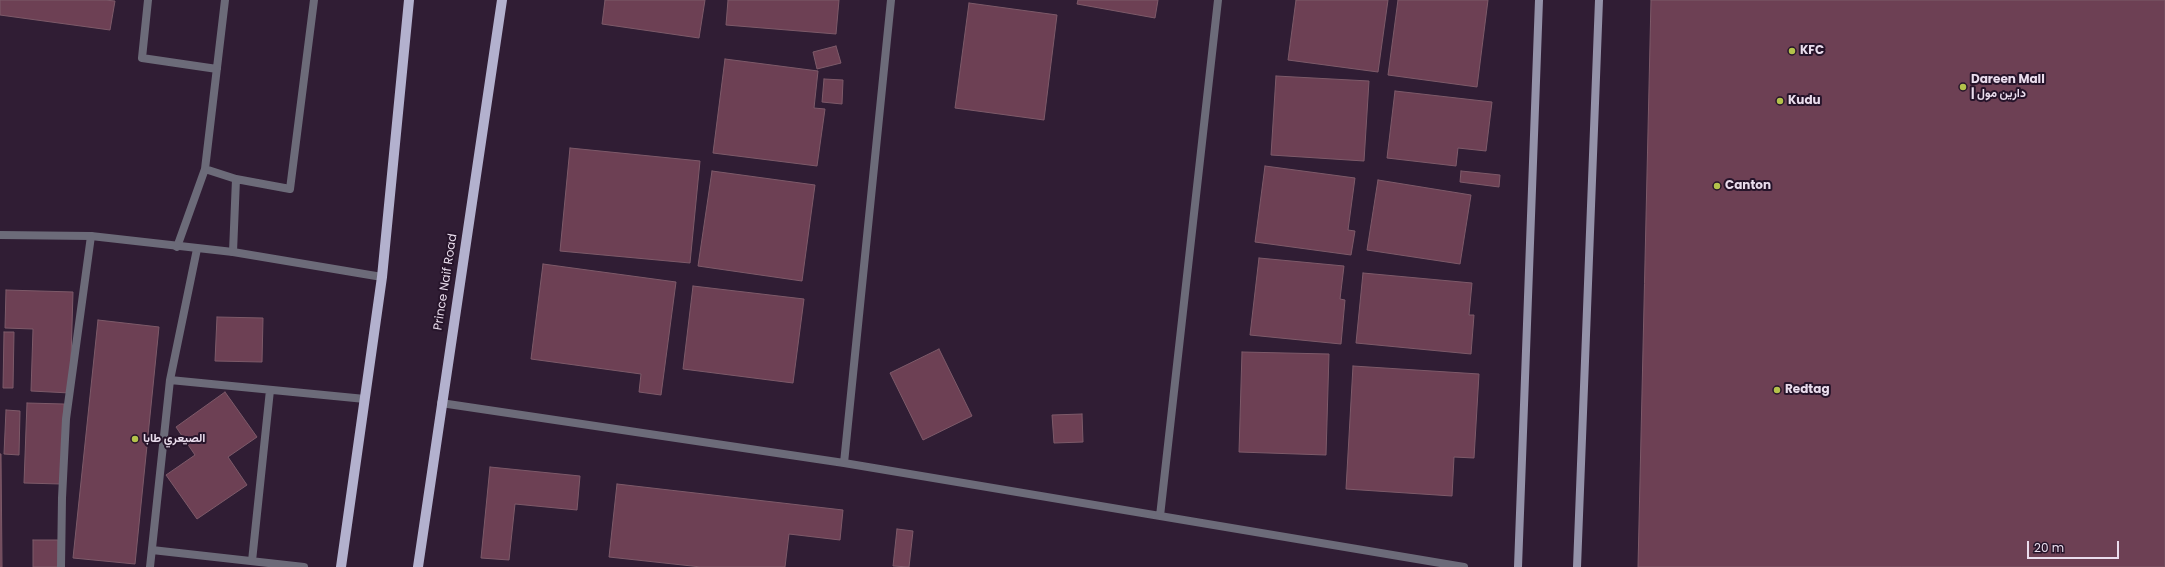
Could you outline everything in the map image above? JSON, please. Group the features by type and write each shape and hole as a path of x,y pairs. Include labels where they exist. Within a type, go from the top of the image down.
{"main road":[{"path":"341,567 382,277 409,0"},
{"name":"Prince Naif Road","path":"418,567 441,403 502,0"}],"street":[{"path":"148,0 142,58 217,70"},
{"path":"177,247 205,169 225,0"},
{"path":"205,169 236,179 290,189 314,0"},
{"path":"844,463 892,0"},
{"path":"1160,516 1218,0"},
{"path":"1518,567 1538,0"},
{"path":"1577,567 1599,0"},
{"path":"233,252 236,179"},
{"path":"0,235 91,236 177,247 233,252 382,277"},
{"path":"61,567 62,498 66,419 91,236"},
{"path":"150,567 170,380 197,249"},
{"path":"170,380 365,399"},
{"path":"252,561 270,390"},
{"path":"441,403 844,463 1464,567"},
{"path":"152,550 304,567"}],"building":[{"path":"0,0 115,1 110,30 0,15"},
{"path":"605,0 705,0 699,38 602,24"},
{"path":"728,0 839,0 836,34 726,25"},
{"path":"1078,0 1158,0 1155,18 1077,4"},
{"path":"1296,0 1388,0 1378,72 1288,60"},
{"path":"1398,0 1488,0 1477,87 1388,75"},
{"path":"1651,0 2165,0 2165,567 1638,567"},
{"path":"969,3 1057,15 1044,120 955,108"},
{"path":"836,46 841,63 817,69 813,52"},
{"path":"725,59 818,71 814,108 825,109 817,166 713,153"},
{"path":"1276,76 1369,81 1364,161 1271,155"},
{"path":"824,79 843,80 842,104 822,102"},
{"path":"1395,91 1492,102 1486,151 1458,148 1456,166 1387,158"},
{"path":"570,148 700,161 690,263 560,251"},
{"path":"1265,166 1355,178 1348,230 1355,231 1351,255 1255,242"},
{"path":"712,171 815,185 802,281 698,266"},
{"path":"1461,171 1500,175 1499,187 1460,182"},
{"path":"1378,180 1471,195 1460,264 1367,250"},
{"path":"1259,258 1344,266 1340,299 1345,300 1341,344 1250,335"},
{"path":"543,264 676,282 661,395 639,392 641,374 531,359"},
{"path":"1363,273 1472,283 1469,315 1474,315 1471,354 1356,343"},
{"path":"693,286 804,299 793,383 683,369"},
{"path":"6,290 73,292 70,393 31,391 33,329 5,328"},
{"path":"217,317 263,318 262,362 215,361"},
{"path":"98,320 159,327 135,564 73,558"},
{"path":"4,332 14,332 13,388 3,388"},
{"path":"939,349 972,416 923,440 890,373"},
{"path":"1242,352 1329,354 1326,455 1239,452"},
{"path":"1353,366 1479,374 1474,458 1454,457 1452,496 1346,489"},
{"path":"225,392 257,437 228,457 247,485 197,519 166,475 195,455 176,427"},
{"path":"27,403 64,404 61,484 24,483"},
{"path":"6,410 20,411 19,455 4,454"},
{"path":"1082,414 1083,442 1054,443 1052,415"},
{"path":"1,454 2,567 0,567"},
{"path":"490,467 580,476 577,510 515,504 509,560 481,558"},
{"path":"617,484 843,510 840,540 789,534 785,567 701,567 609,557"},
{"path":"897,529 913,531 909,567 893,566"},
{"path":"33,540 58,540 58,567 33,567"}],"place":[{"name":"KFC","path":"1792,51"},
{"name":"Dareen Mall | دارين مول","path":"1963,87"},
{"name":"Kudu","path":"1780,101"},
{"name":"Canton","path":"1717,186"},
{"name":"Redtag","path":"1777,390"},
{"name":"الصيعري طابا","path":"135,439"}]}
